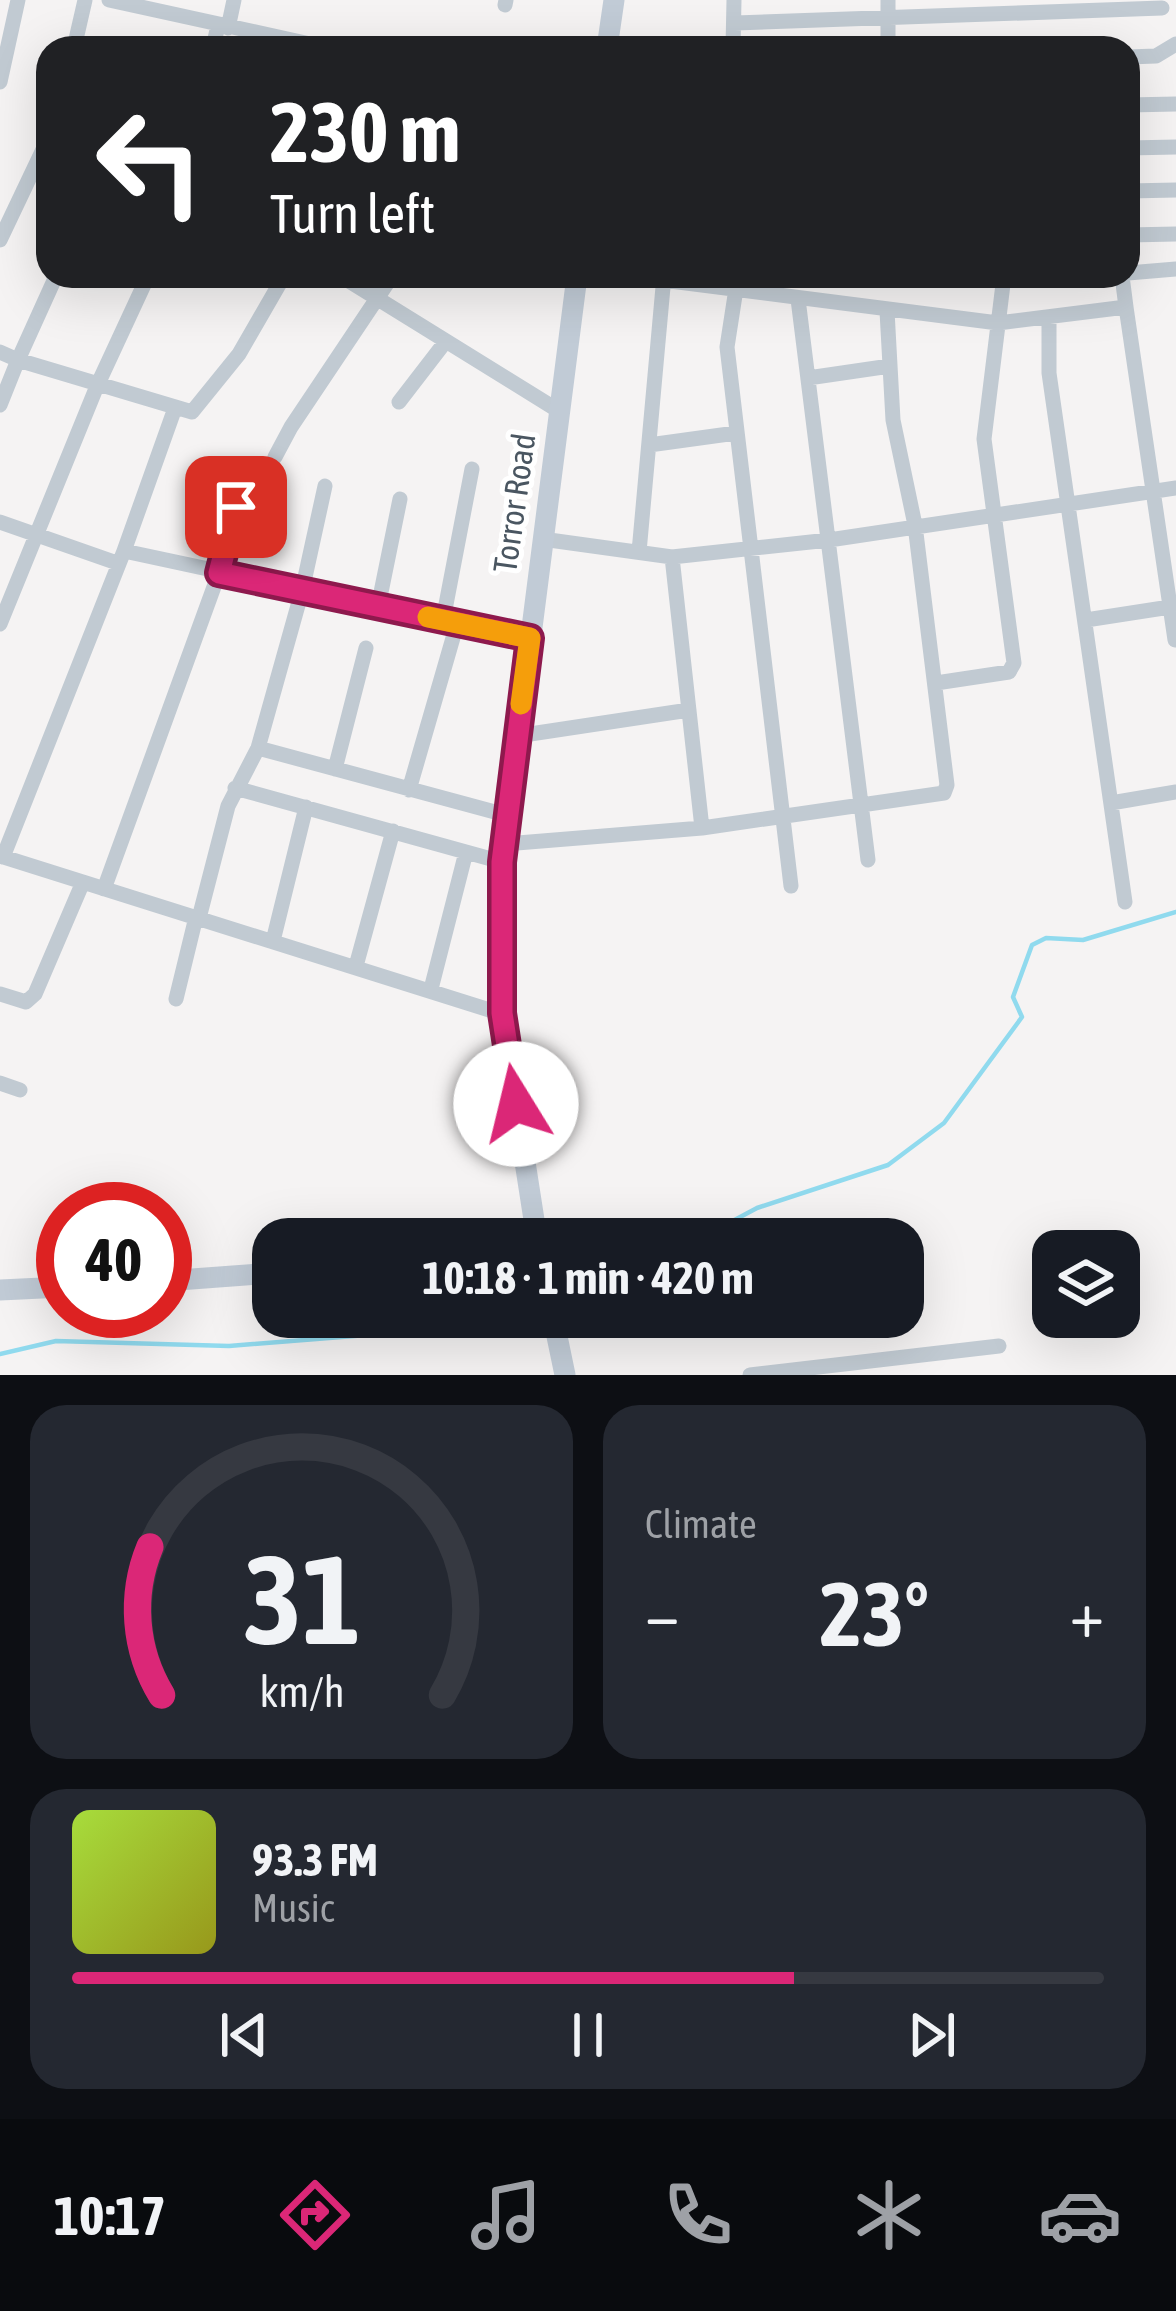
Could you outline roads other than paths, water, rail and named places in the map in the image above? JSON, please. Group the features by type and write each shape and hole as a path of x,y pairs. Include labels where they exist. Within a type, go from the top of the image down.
{"street":[{"path":"0,82 18,0"},
{"path":"77,36 85,0"},
{"path":"110,0 258,36"},
{"path":"219,36 234,0"},
{"path":"609,36 614,0"},
{"path":"734,0 734,36"},
{"path":"888,0 888,36"},
{"path":"735,23 1162,8"},
{"path":"1140,57 1156,56 1176,44"},
{"path":"1140,105 1176,104"},
{"path":"1140,148 1176,147"},
{"path":"0,241 36,164"},
{"path":"1140,191 1176,190"},
{"path":"1140,235 1176,234"},
{"path":"1140,273 1176,269"},
{"path":"0,405 51,288"},
{"path":"0,624 143,288"},
{"path":"0,352 192,412 221,379 277,288"},
{"path":"359,288 560,411"},
{"path":"275,457 384,288"},
{"name":"Torror Road","path":"534,1218 502,1013 503,853 575,288"},
{"path":"639,553 663,288"},
{"path":"736,288 727,346 791,886"},
{"path":"756,288 798,299 998,323 1120,308"},
{"path":"936,683 995,676 1010,672 1014,663 984,439 1003,288"},
{"path":"1123,288 1120,308 1154,491 1175,640"},
{"path":"798,299 868,860"},
{"path":"235,788 466,852 503,853 940,794 947,789 915,525 893,420 886,311"},
{"path":"1049,317 1049,373 1125,902"},
{"path":"399,403 446,341"},
{"path":"808,378 890,366"},
{"path":"175,408 121,557 1,856 502,1013"},
{"path":"649,445 736,433"},
{"path":"409,790 450,622 472,469"},
{"path":"176,999 235,788 259,748 325,486"},
{"path":"542,539 672,557 829,540 1176,488"},
{"path":"378,607 400,499"},
{"path":"104,889 219,573 236,507"},
{"path":"0,522 121,557 530,638"},
{"path":"672,557 702,827"},
{"path":"1086,620 1170,607"},
{"path":"335,770 366,648"},
{"path":"517,736 689,710"},
{"path":"259,748 506,815"},
{"path":"1111,802 1176,792"},
{"path":"273,941 306,808"},
{"path":"356,966 393,831"},
{"path":"431,989 466,852"},
{"path":"0,994 26,1002 35,994 83,882"},
{"path":"0,1083 20,1090"},
{"path":"192,1280 252,1275"},
{"path":"0,1290 36,1288"},
{"path":"557,1338 565,1375"},
{"path":"750,1375 999,1346"}],"waterway":[{"path":"738,1218 888,1165 944,1123 1022,1017 1013,997 1032,945 1046,938 1083,940 1176,912"},
{"path":"0,1354 56,1341 229,1346 329,1338"}]}
